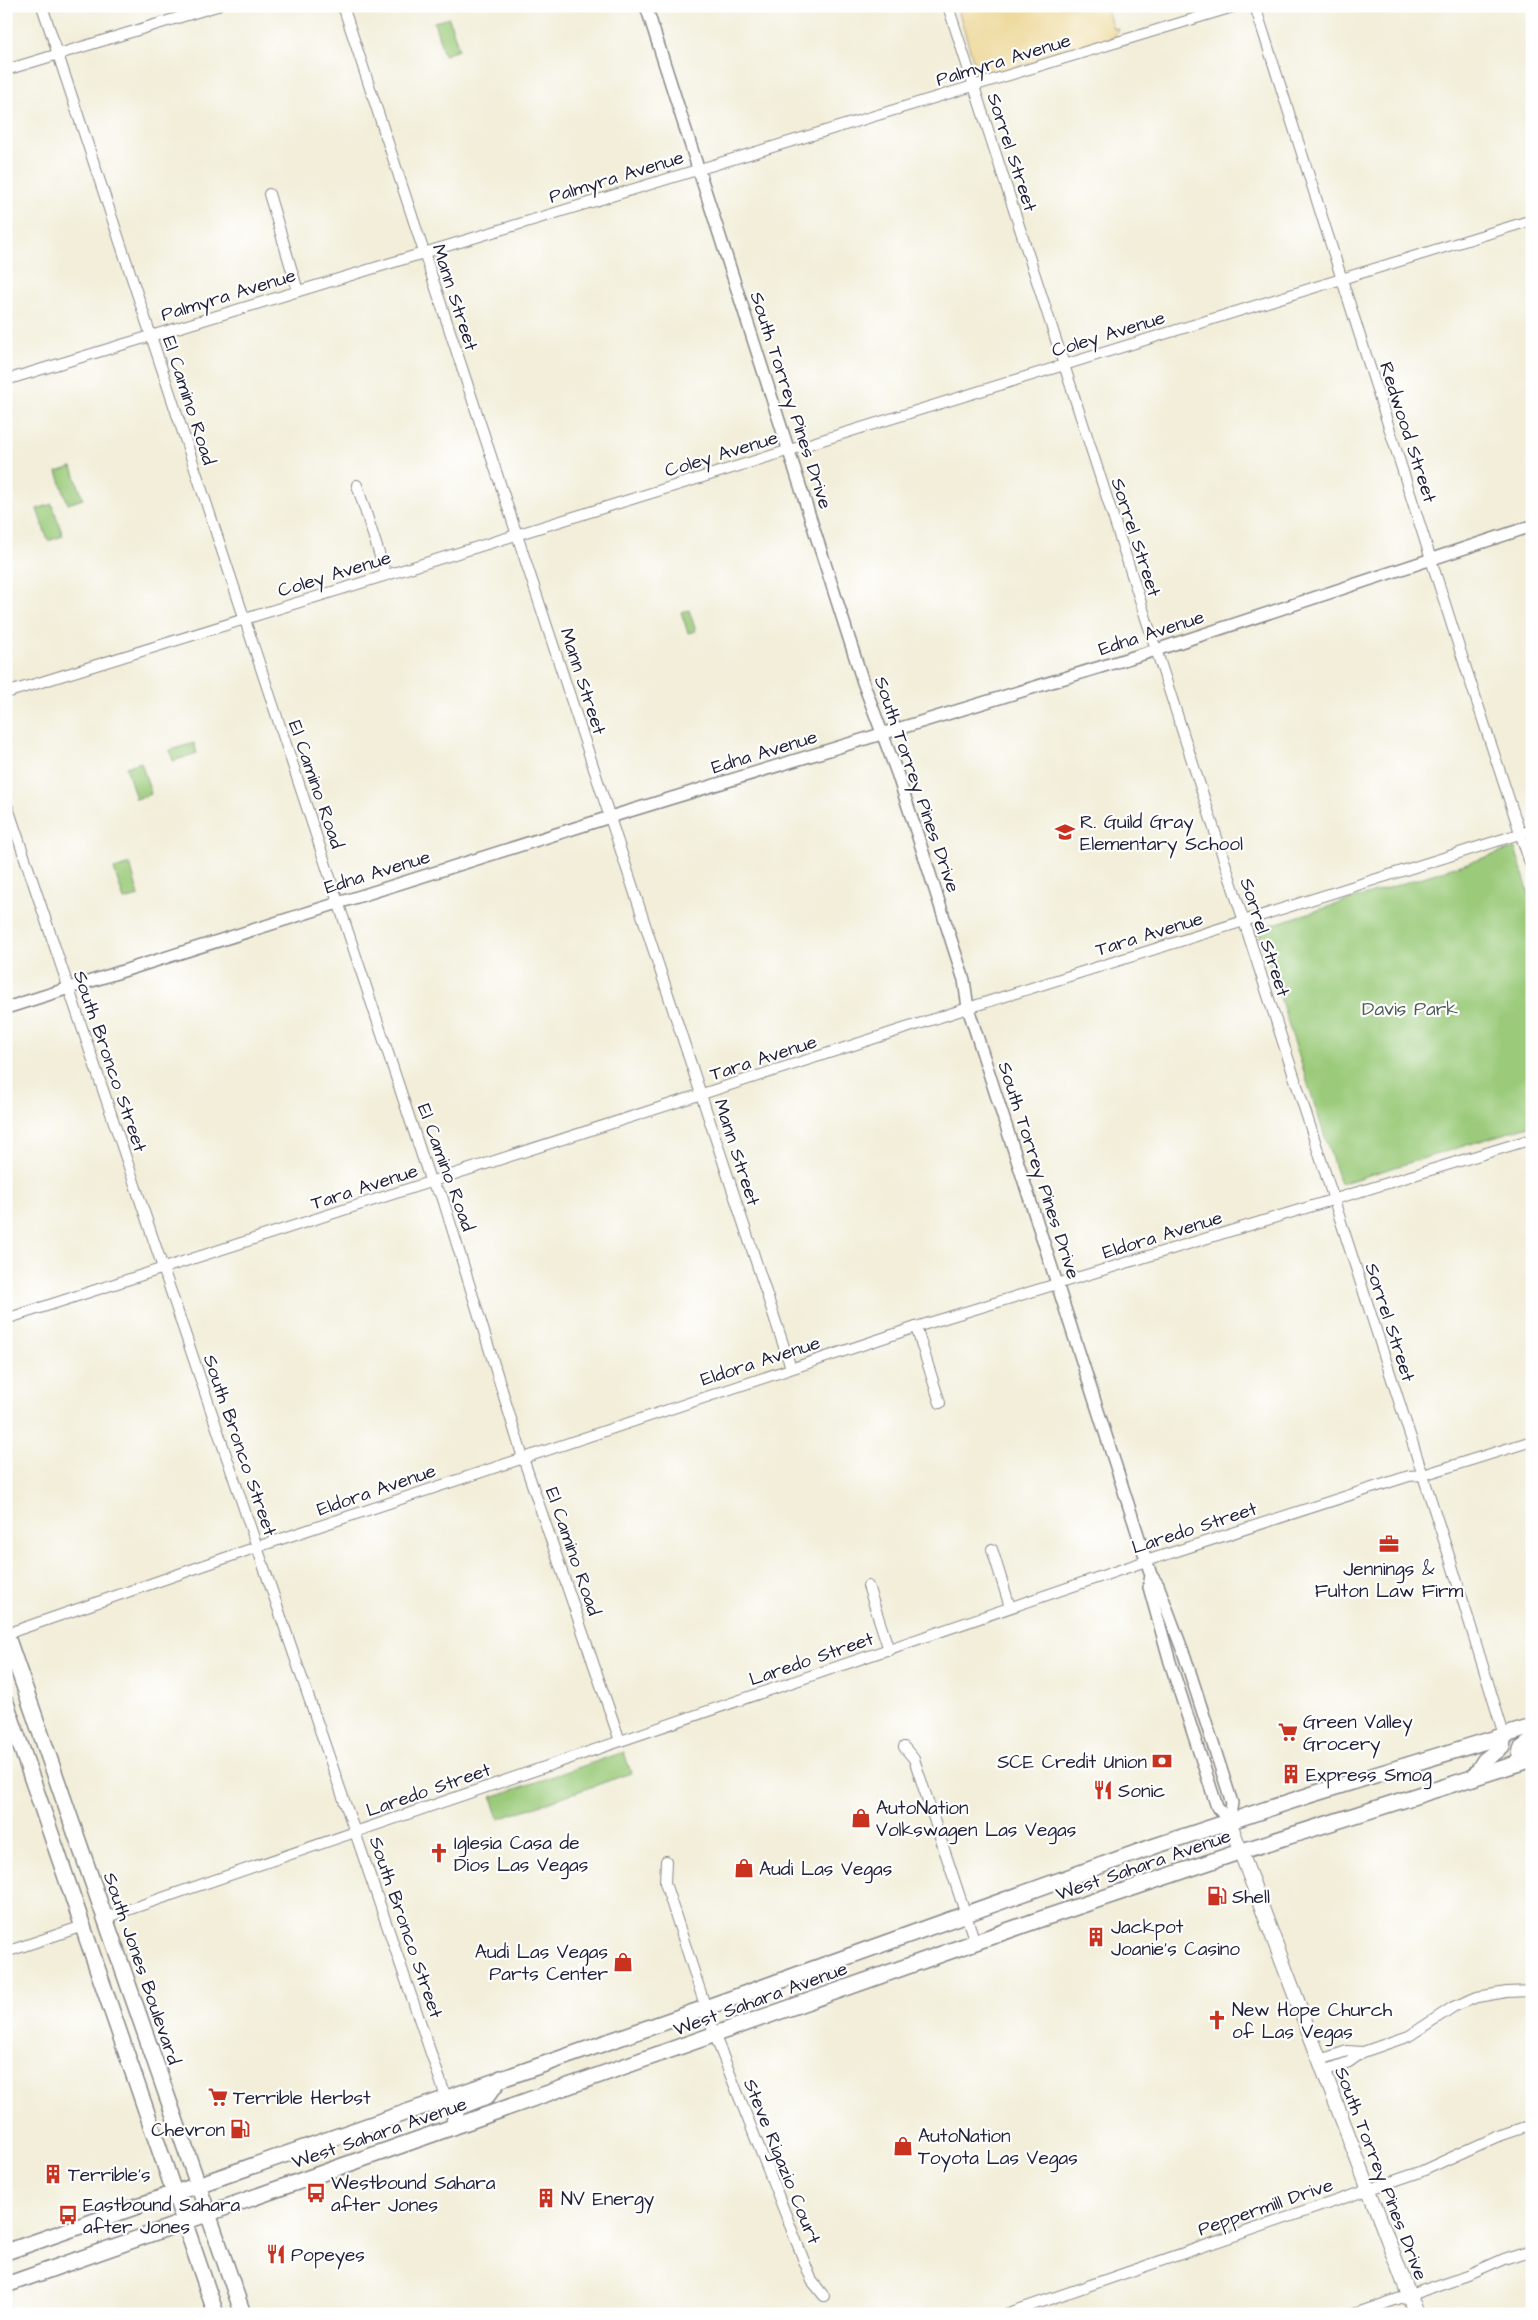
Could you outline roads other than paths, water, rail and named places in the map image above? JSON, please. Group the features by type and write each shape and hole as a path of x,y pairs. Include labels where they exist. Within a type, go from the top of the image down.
{"main road":[{"name":"South Jones Boulevard","path":"6,1634 243,2314"},
{"path":"6,1703 173,2194 216,2314"},
{"name":"West Sahara Avenue","path":"6,2252 705,2008 1229,1821 1532,1726"},
{"path":"1473,1778 1485,1760 1502,1747 1504,1735"},
{"path":"1525,1761 1521,1749 1532,1741"},
{"name":"West Sahara Avenue","path":"6,2285 715,2036 975,1942 1239,1852 1525,1761"},
{"name":"South Torrey Pines Drive","path":"1229,1821 1239,1852 1416,2314"},
{"path":"63,1867 84,1890 92,1912 104,1918"},
{"path":"453,2127 457,2108 487,2096 501,2078"}],"street":[{"name":"El Camino Road","path":"42,6 243,619 431,1183 442,1196 523,1458 620,1741"},
{"path":"6,70 218,6"},
{"name":"Mann Street","path":"343,6 790,1368"},
{"name":"South Torrey Pines Drive","path":"646,6 863,682 897,773 920,843 964,980 968,1008 1146,1561 1151,1575 1158,1584 1185,1657 1232,1803 1229,1821"},
{"name":"Sorrel Street","path":"948,6 1423,1475 1504,1735"},
{"name":"Palmyra Avenue","path":"6,380 1236,6"},
{"name":"Redwood Street","path":"1255,6 1532,869"},
{"path":"269,194 298,291"},
{"name":"Coley Avenue","path":"6,693 1532,220"},
{"path":"357,485 386,575"},
{"name":"Edna Avenue","path":"6,1008 610,817 1156,650 1532,526"},
{"name":"South Bronco Street","path":"6,802 257,1547 446,2097"},
{"name":"Tara Avenue","path":"6,1320 968,1008 1532,830"},
{"name":"Eldora Avenue","path":"6,1634 257,1547 916,1326 1333,1201 1532,1139"},
{"path":"916,1326 940,1403"},
{"name":"Laredo Street","path":"104,1918 1146,1561 1409,1476 1423,1475 1532,1441"},
{"path":"992,1549 1010,1607"},
{"name":"South Torrey Pines Drive","path":"1151,1575 1149,1587 1170,1662 1217,1807 1229,1821"},
{"path":"868,1586 889,1650"},
{"path":"1170,1662 1185,1657"},
{"path":"904,1747 914,1759 975,1942"},
{"path":"666,1860 665,1883 715,2036"},
{"path":"6,1952 82,1926"},
{"path":"1322,2065 1349,2062 1362,2052 1409,2036 1454,2007 1477,1997 1507,1992 1532,1991"},
{"name":"Steve Rigazio Court","path":"715,2036 812,2280 824,2296"},
{"name":"Peppermill Drive","path":"1006,2314 1420,2172 1496,2137 1532,2125"},
{"path":"1354,2314 1532,2250"}],"place":[{"name":"R. Guild Gray Elementary School","path":"1065,832"},
{"name":"Jennings & Fulton Law Firm","path":"1389,1544"},
{"name":"Green Valley Grocery","path":"1288,1732"},
{"name":"SCE Credit Union","path":"1162,1761"},
{"name":"Express Smog","path":"1291,1774"},
{"name":"Sonic","path":"1103,1790"},
{"name":"AutoNation Volkswagen Las Vegas","path":"861,1818"},
{"name":"Iglesia Casa de Dios Las Vegas","path":"439,1853"},
{"name":"Audi Las Vegas","path":"744,1868"},
{"name":"Shell","path":"1217,1896"},
{"name":"Jackpot Joanie's Casino","path":"1096,1937"},
{"name":"Audi Las Vegas Parts Center","path":"623,1962"},
{"name":"New Hope Church of Las Vegas","path":"1217,2020"},
{"name":"Terrible Herbst","path":"218,2097"},
{"name":"Chevron","path":"240,2129"},
{"name":"AutoNation Toyota Las Vegas","path":"903,2146"},
{"name":"Terrible's","path":"53,2174"},
{"name":"Westbound Sahara after Jones","path":"316,2193"},
{"name":"NV Energy","path":"546,2198"},
{"name":"Eastbound Sahara after Jones","path":"68,2215"},
{"name":"Popeyes","path":"276,2254"}],"park label":[{"name":"Davis Park","path":"1410,1008"}]}
